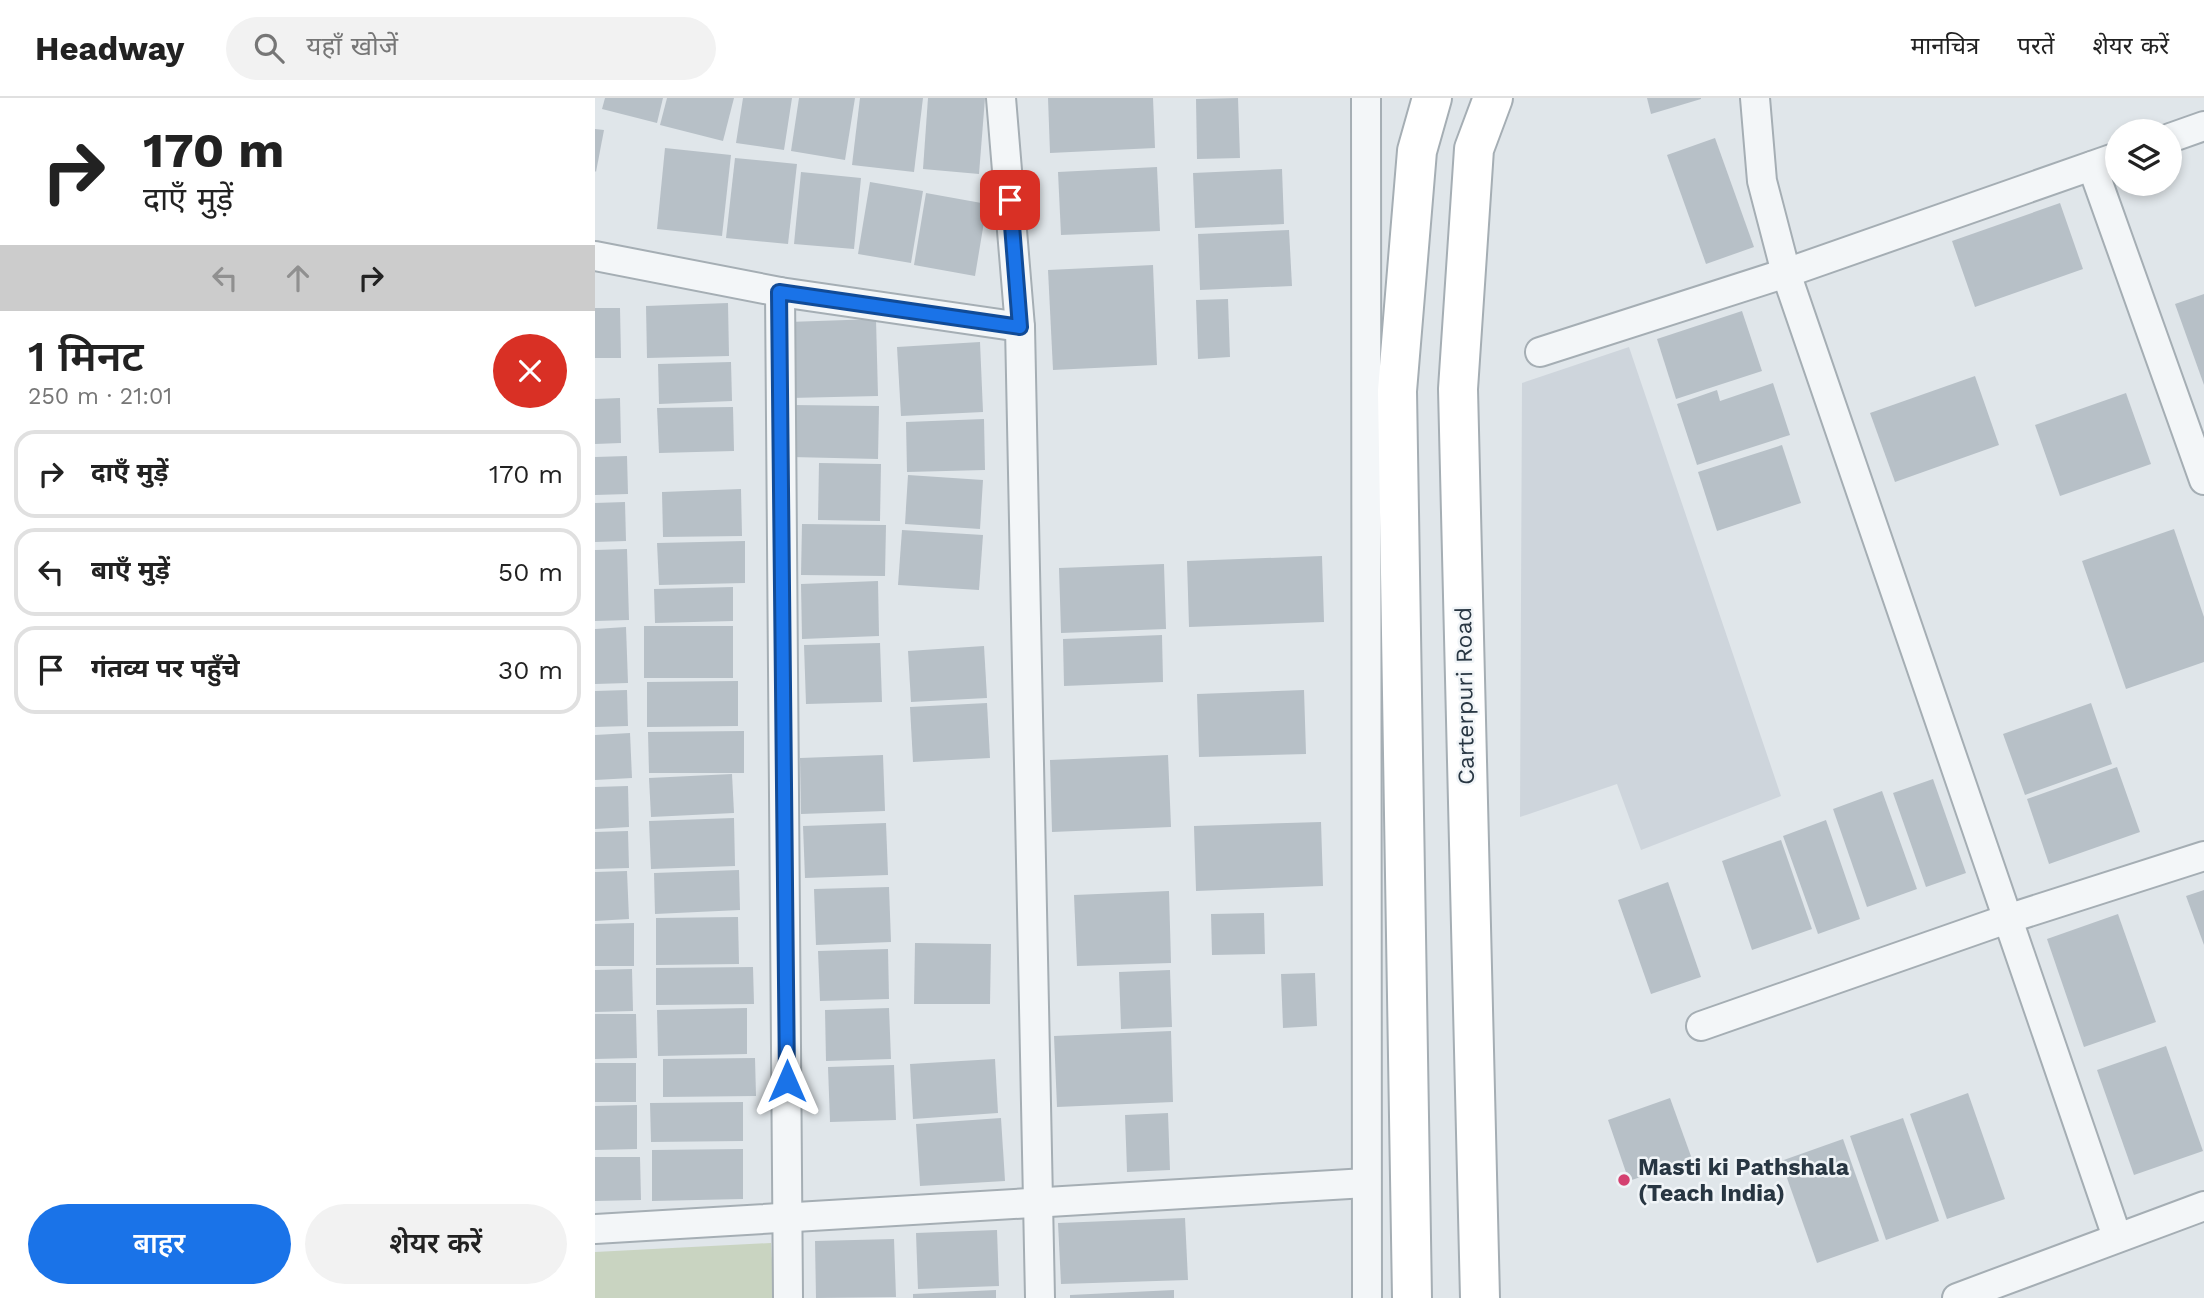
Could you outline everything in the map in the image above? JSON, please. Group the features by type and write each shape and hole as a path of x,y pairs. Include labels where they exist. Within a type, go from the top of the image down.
{"main road":[{"path":"1412,1298 1397,391 1417,151 1432,98"},
{"name":"Carterpuri Road","path":"1480,1298 1458,389 1474,149 1493,98"}],"street":[{"path":"1002,98 1020,327 1040,1298"},
{"path":"1366,98 1367,1298"},
{"path":"1755,98 1762,181 1786,273 2117,1237"},
{"path":"2182,134 2204,126"},
{"path":"1540,352 1786,273 2105,161"},
{"path":"2116,196 2204,480"},
{"path":"595,256 779,292 1020,327"},
{"path":"779,292 789,1217 787,1298"},
{"path":"1701,1026 2007,919 2204,856"},
{"path":"595,1229 1366,1183"},
{"path":"1957,1298 2204,1206"}],"shaded area":[{"path":"1629,347 1781,796 1641,850 1617,784 1520,817 1522,383"}],"green space":[{"path":"771,1243 774,1298 595,1298 595,1252"}],"building":[{"path":"605,98 663,98 657,123 602,109"},
{"path":"667,98 734,98 723,141 660,125"},
{"path":"743,98 792,98 784,150 736,143"},
{"path":"799,98 855,98 845,160 791,151"},
{"path":"860,98 923,98 914,172 852,165"},
{"path":"928,98 985,98 979,174 923,169"},
{"path":"1048,98 1153,98 1155,148 1050,153"},
{"path":"1238,98 1240,158 1197,159 1196,99"},
{"path":"1647,98 1701,98 1701,99 1651,114"},
{"path":"595,129 604,130 596,172 595,171"},
{"path":"1715,138 1754,247 1706,264 1667,155"},
{"path":"665,148 731,155 722,236 657,229"},
{"path":"735,158 797,164 788,244 726,238"},
{"path":"1157,167 1160,231 1061,235 1058,172"},
{"path":"1282,169 1284,224 1195,228 1193,173"},
{"path":"801,172 861,178 854,249 794,244"},
{"path":"870,182 923,191 911,263 858,254"},
{"path":"926,193 987,204 975,276 914,265"},
{"path":"2060,203 2083,269 1975,307 1952,241"},
{"path":"1289,230 1292,286 1200,290 1198,234"},
{"path":"1153,265 1157,365 1053,370 1048,270"},
{"path":"2204,294 2204,385 2175,304"},
{"path":"1228,299 1230,357 1198,359 1196,300"},
{"path":"728,303 729,356 647,358 646,306"},
{"path":"595,308 620,308 621,358 595,358"},
{"path":"1742,311 1762,371 1676,399 1657,339"},
{"path":"876,319 878,396 790,398 788,322"},
{"path":"980,342 983,412 901,416 897,347"},
{"path":"731,362 732,401 659,404 658,364"},
{"path":"1975,376 1999,445 1895,482 1870,413"},
{"path":"1773,383 1790,435 1697,465 1677,404 1717,390 1720,401"},
{"path":"2126,393 2151,464 2060,496 2035,425"},
{"path":"620,398 621,443 595,444 595,399"},
{"path":"792,405 879,406 878,459 791,457"},
{"path":"733,407 734,451 659,453 657,408"},
{"path":"984,419 985,470 907,472 906,422"},
{"path":"1782,445 1801,503 1717,531 1698,472"},
{"path":"627,456 628,494 595,495 595,457"},
{"path":"819,463 881,464 880,521 818,520"},
{"path":"908,475 983,480 980,529 905,524"},
{"path":"741,489 742,536 663,537 662,492"},
{"path":"625,502 626,541 595,542 595,503"},
{"path":"802,524 886,525 885,576 801,575"},
{"path":"2174,529 2204,617 2204,662 2126,689 2082,561"},
{"path":"902,530 983,535 979,590 898,585"},
{"path":"745,541 745,583 659,585 657,543"},
{"path":"627,549 629,620 595,621 595,550"},
{"path":"1322,556 1324,622 1189,627 1187,561"},
{"path":"1164,564 1166,629 1061,633 1059,568"},
{"path":"878,581 879,636 802,639 801,584"},
{"path":"733,587 733,621 655,623 654,589"},
{"path":"644,626 733,626 733,678 644,678"},
{"path":"626,627 628,683 595,684 595,629"},
{"path":"1162,635 1163,682 1064,686 1063,639"},
{"path":"880,643 882,702 806,704 804,645"},
{"path":"984,646 987,698 911,702 908,651"},
{"path":"738,681 738,726 647,727 647,682"},
{"path":"627,690 628,726 595,727 595,691"},
{"path":"1304,690 1306,754 1199,757 1197,694"},
{"path":"987,703 990,758 913,762 910,707"},
{"path":"2091,703 2112,764 2025,795 2003,734"},
{"path":"744,731 744,773 649,773 648,732"},
{"path":"630,733 632,778 595,780 595,735"},
{"path":"883,755 885,811 801,814 800,758"},
{"path":"1168,755 1171,827 1052,832 1050,760"},
{"path":"2117,767 2140,832 2049,864 2027,799"},
{"path":"732,774 734,813 651,817 649,778"},
{"path":"1933,779 1966,873 1926,887 1893,793"},
{"path":"628,786 629,827 595,829 595,787"},
{"path":"1882,791 1917,889 1867,907 1833,809"},
{"path":"734,818 735,866 651,869 649,821"},
{"path":"1826,820 1860,919 1818,934 1783,836"},
{"path":"1321,822 1323,886 1196,891 1194,826"},
{"path":"886,823 888,875 805,878 803,826"},
{"path":"628,831 629,868 595,869 595,832"},
{"path":"1781,840 1812,929 1752,950 1722,861"},
{"path":"739,870 740,910 655,914 654,873"},
{"path":"627,871 629,919 595,921 595,872"},
{"path":"1668,882 1701,977 1651,994 1618,900"},
{"path":"889,887 891,942 816,945 814,889"},
{"path":"2204,890 2204,945 2186,896"},
{"path":"1169,891 1171,963 1077,966 1074,895"},
{"path":"1264,913 1265,954 1212,955 1211,914"},
{"path":"2118,914 2156,1022 2084,1047 2047,939"},
{"path":"738,917 739,964 656,965 656,918"},
{"path":"634,923 634,966 595,966 595,924"},
{"path":"915,943 991,944 990,1004 914,1004"},
{"path":"888,949 889,999 820,1001 818,951"},
{"path":"753,967 754,1004 656,1005 656,968"},
{"path":"632,969 633,1011 595,1012 595,970"},
{"path":"1170,970 1172,1027 1121,1029 1119,972"},
{"path":"1315,973 1317,1026 1283,1028 1281,974"},
{"path":"747,1008 747,1054 658,1056 657,1010"},
{"path":"889,1008 891,1059 826,1061 825,1010"},
{"path":"595,1014 636,1014 637,1058 595,1059"},
{"path":"1171,1031 1173,1102 1057,1107 1054,1036"},
{"path":"2166,1046 2203,1151 2134,1175 2097,1070"},
{"path":"755,1058 756,1096 663,1097 663,1059"},
{"path":"995,1059 998,1113 913,1119 910,1064"},
{"path":"595,1063 636,1063 636,1102 595,1102"},
{"path":"894,1065 896,1120 830,1122 828,1067"},
{"path":"1968,1093 2005,1199 1947,1219 1910,1114"},
{"path":"1670,1098 1692,1159 1629,1181 1608,1120"},
{"path":"743,1102 743,1141 651,1142 650,1103"},
{"path":"637,1105 637,1149 595,1150 595,1106"},
{"path":"1168,1113 1170,1170 1127,1172 1125,1115"},
{"path":"1001,1118 1005,1181 920,1186 916,1124"},
{"path":"1903,1118 1939,1221 1886,1240 1850,1136"},
{"path":"1843,1139 1879,1241 1817,1263 1781,1161"},
{"path":"743,1149 743,1199 652,1201 652,1150"},
{"path":"595,1157 640,1157 641,1200 595,1201"},
{"path":"1185,1218 1188,1280 1061,1284 1058,1223"},
{"path":"997,1230 999,1286 918,1289 916,1233"},
{"path":"894,1239 896,1297 816,1298 815,1241"},
{"path":"996,1290 996,1298 913,1298 913,1294"},
{"path":"1174,1290 1174,1298 1070,1298 1070,1295"}],"place":[{"name":"Masti ki Pathshala (Teach India)","path":"1624,1180"}],"route":[{"path":"787,1081 779,292 1020,327 1010,200"}]}
